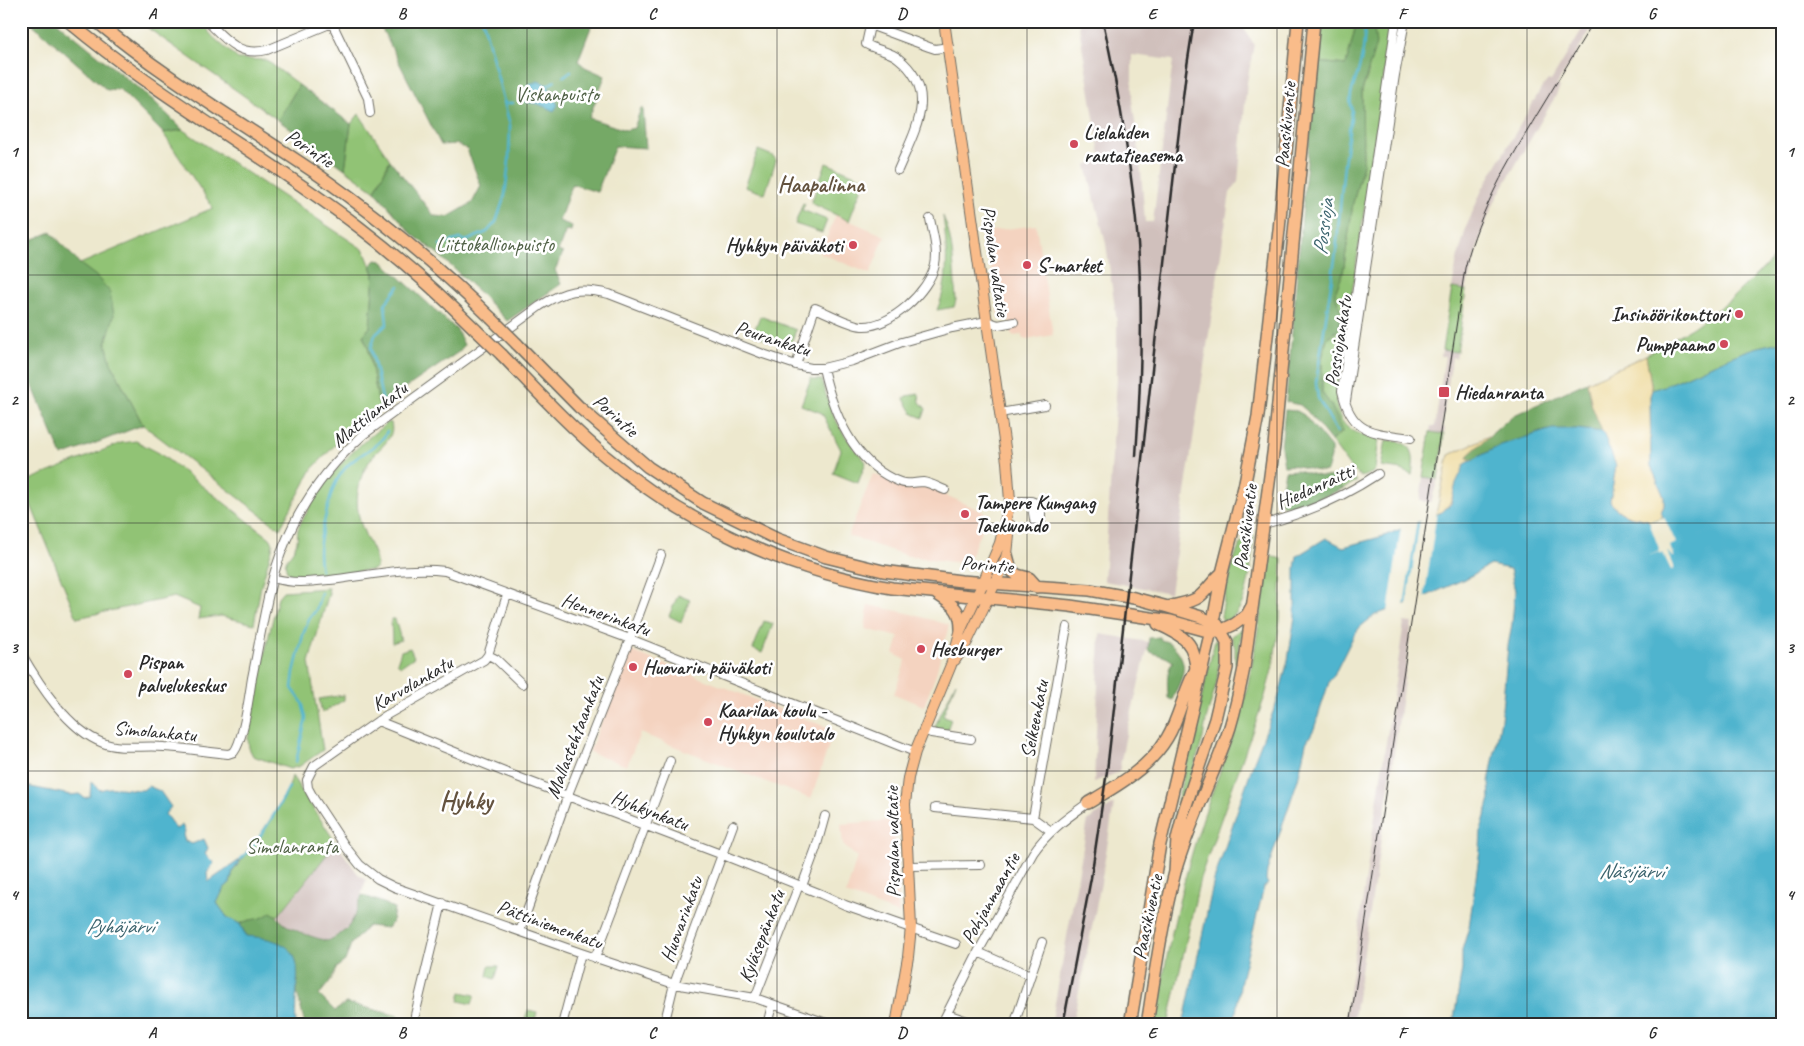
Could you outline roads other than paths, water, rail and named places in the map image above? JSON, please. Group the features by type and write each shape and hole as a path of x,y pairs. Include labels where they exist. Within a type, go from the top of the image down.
{"highway":[{"name":"Porintie","path":"68,21 99,48 144,81 359,226 422,279 604,456 634,479 695,519 752,546 792,562 872,585 937,594 1070,606 1148,619"},
{"name":"Porintie","path":"96,21 154,66 320,176 370,212 454,282 579,407 619,443 648,467 703,503 777,538 826,557 884,571 923,577 989,584 1090,590 1134,598 1201,616 1215,628"},
{"name":"Paasikiventie","path":"1130,1025 1160,844 1205,654 1215,628 1222,573 1244,487 1259,408 1279,230 1298,21"},
{"name":"Paasikiventie","path":"1147,1025 1156,963 1175,872 1186,838 1230,726 1238,697 1254,603 1274,446 1314,21"},
{"path":"1007,555 1011,570 1017,575 1029,578 1037,587"},
{"path":"1168,607 1200,596 1216,577 1222,573"},
{"path":"937,594 960,614 961,629"},
{"path":"1148,619 1215,628 1242,619 1247,615 1254,603"},
{"path":"1148,619 1178,633 1187,641 1194,654 1196,694"},
{"path":"1175,872 1177,839 1184,811 1216,719 1227,668 1227,642 1215,628"},
{"path":"1088,804 1140,769 1160,747 1167,737 1196,668 1205,654"}],"main road":[{"name":"Pispalan valtatie","path":"896,1025 910,942 906,793 915,752 952,665 961,629 1007,555 1010,527 1007,462 944,21"},
{"name":"Pispalan valtatie","path":"989,584 1009,504"},
{"name":"Pispalan valtatie","path":"952,665 967,642 982,598"},
{"path":"889,1025 901,1000"}],"street":[{"path":"207,21 236,47 246,52 257,52 279,46 331,22 368,98 370,113"},
{"path":"859,21 934,49 948,47"},
{"name":"Possiojankatu","path":"1345,403 1342,391 1344,372 1396,21"},
{"name":"Possiojankatu","path":"1345,403 1395,75 1406,21"},
{"path":"870,26 866,44 897,56 910,69 919,83 921,113 898,170"},
{"path":"796,365 816,308 863,326 894,316 916,298 925,286 935,266 934,234 930,219"},
{"name":"Peurankatu","path":"552,298 566,292 575,291 595,291 609,294 796,365 811,368 823,368 861,358 930,334 986,322 998,325 1014,322"},
{"name":"Mattilankatu","path":"236,750 273,578 285,544 314,487 346,450 390,414 552,298"},
{"path":"823,368 829,396 841,425 864,457 873,465 902,482 925,482 945,490"},
{"path":"1345,403 1352,418 1363,428 1384,434 1411,438"},
{"path":"1000,414 1044,405"},
{"name":"Hiedanraitti","path":"1264,524 1303,513 1358,487 1378,474"},
{"path":"1009,504 1032,500"},
{"name":"Mallastehtaankatu","path":"520,931 568,796 630,639 661,554"},
{"name":"Hennerinkatu","path":"273,578 288,582 306,582 382,573 432,570 458,575 507,595 630,639 915,752"},
{"path":"507,595 488,655 496,659 522,684"},
{"name":"Selkeenkatu","path":"1032,818 1067,627"},
{"name":"Simolankatu","path":"21,653 24,665 73,722 85,733 104,744 164,747 228,754 236,750"},
{"name":"Karvolankatu","path":"307,780 314,766 385,716 484,660 488,655"},
{"name":"Hyhkynkatu","path":"378,721 723,855 845,905 956,944"},
{"path":"924,730 930,733 971,739"},
{"path":"595,958 670,761"},
{"name":"Pättiniemenkatu","path":"307,780 308,788 314,799 360,865 368,872 394,887 674,984 754,998 832,1025"},
{"name":"Pohjanmaantie","path":"941,1025 978,952 1041,840 1088,804"},
{"path":"935,808 1032,818 1051,831"},
{"name":"Kyläsepänkatu","path":"754,998 816,848 825,816"},
{"name":"Huovarinkatu","path":"664,1025 674,984 733,825"},
{"path":"908,866 981,865"},
{"path":"415,1015 442,904"},
{"path":"1014,1025 1042,942"},
{"path":"978,952 1030,975"},
{"path":"562,1025 581,953"},
{"name":"Kyläsepänkatu","path":"767,1025 772,1005"},
{"path":"947,1014 979,1025"}],"water":[{"path":"538,81 548,85 558,105 554,111 538,104 525,102 524,99 527,98 527,85"},
{"name":"Näsijärvi","path":"1783,342 1783,1025 1453,1025 1462,969 1462,950 1469,927 1481,830 1490,799 1489,782 1501,720 1515,591 1510,569 1490,565 1467,578 1422,598 1375,615 1360,627 1354,635 1333,677 1330,679 1314,729 1306,743 1298,779 1267,871 1266,880 1268,884 1264,887 1241,980 1234,1025 1183,1025 1214,880 1253,764 1278,699 1288,660 1295,616 1295,568 1297,556 1326,538 1343,547 1384,536 1442,512 1451,504 1456,483 1465,464 1501,445 1552,429 1603,432 1616,466 1610,501 1622,513 1648,520 1649,522 1663,517 1661,512 1664,506 1664,497 1651,466 1650,396 1652,390 1732,356 1766,345"},
{"name":"Pyhäjärvi","path":"91,782 100,790 116,788 143,790 148,786 160,791 171,807 165,814 176,829 182,825 185,832 183,835 185,841 192,844 204,839 208,848 205,854 214,863 207,873 208,882 241,859 233,871 230,883 224,888 217,903 227,917 240,924 246,936 269,939 284,945 292,953 296,964 297,976 296,1025 21,1025 21,785 71,795 79,794 85,798 90,796"}],"waterway":[{"path":"440,245 460,239 466,241 487,232 496,222 505,195 510,125 483,21"},
{"name":"Possioja","path":"1337,432 1318,398 1316,383 1336,252 1344,164 1352,110 1350,100 1361,60 1365,21"},
{"path":"564,76 571,71"},
{"path":"548,85 555,81"},
{"path":"505,103 513,103"},
{"path":"383,403 371,348 375,335 387,324 385,304 399,286"},
{"path":"321,571 319,558 320,541 334,486 347,466 375,446 387,431"},
{"path":"296,762 306,718 302,702 292,688 294,672 303,635 309,619 316,610 321,593"},
{"path":"241,859 268,825 289,787"}],"tram line":[{"path":"1350,1025 1465,268 1478,226 1495,188 1594,21"}],"railway":[{"path":"1103,21 1124,132 1138,243 1141,350 1136,456"},
{"path":"1063,1025 1091,878 1107,771 1176,156 1194,21"}],"place":[{"name":"Lielahden rautatieasema","path":"1074,144"},
{"name":"Hyhkyn päiväkoti","path":"853,245"},
{"name":"S-market","path":"1027,265"},
{"name":"Insinöörikonttori","path":"1739,314"},
{"name":"Pumppaamo","path":"1724,344"},
{"name":"Hiedanranta","path":"1444,392"},
{"name":"Tampere Kumgang Taekwondo","path":"965,514"},
{"name":"Hesburger","path":"921,649"},
{"name":"Huovarin päiväkoti","path":"633,667"},
{"name":"Pispan palvelukeskus","path":"128,674"},
{"name":"Kaarilan koulu - Hyhkyn koulutalo","path":"708,722"}],"district":[{"name":"Haapalinna","path":"821,184"},
{"name":"Hyhky","path":"466,800"}],"park label":[{"name":"Viskanpuisto","path":"557,94"},
{"name":"Liittokallionpuisto","path":"495,244"},
{"name":"Simolanranta","path":"292,846"}]}
